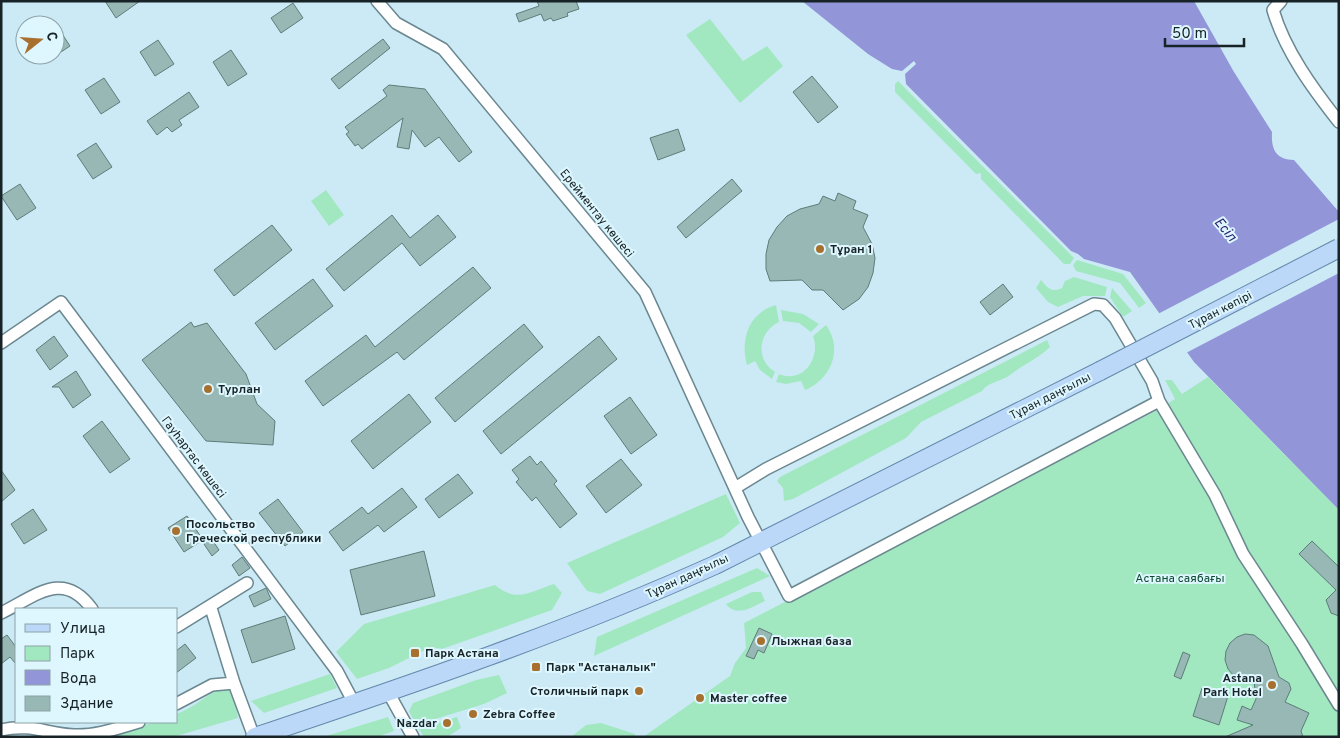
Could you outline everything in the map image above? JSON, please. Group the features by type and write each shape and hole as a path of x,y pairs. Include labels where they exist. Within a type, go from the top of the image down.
{"main road":[{"name":"Тұран көпірі","path":"1100,371 1339,248"},
{"name":"Тұран даңғылы","path":"255,737 535,639 647,595 715,564 1100,371"}],"street":[{"name":"Ерейментау көшесі","path":"377,1 396,22 444,49 615,253 633,280 645,292 735,488 789,596 1159,401"},
{"path":"1280,2 1273,10 1278,26 1306,76 1339,122"},
{"name":"Гауhартас көшесі","path":"1,344 61,302 337,671 354,703"},
{"path":"735,488 766,469 1094,304 1103,305 1115,318 1152,381 1159,401 1215,495 1243,554 1302,644 1339,705"},
{"path":"178,626 211,608 247,583"},
{"path":"1,613 53,587 70,588 85,599 91,608"},
{"path":"211,608 234,683 255,737"},
{"path":"178,703 212,685 234,683"},
{"path":"388,692 413,737"},
{"path":"1,730 26,726 75,735 94,734 135,723"}],"green space":[{"path":"710,19 743,61 767,46 783,66 740,103 686,35"},
{"path":"898,81 1074,258 1070,264 1064,264 981,179 981,173 976,174 895,92 895,84"},
{"path":"326,190 344,215 329,226 311,201"},
{"path":"1077,260 1123,274 1146,303 1139,308 1120,283 1076,271 1073,265"},
{"path":"1074,277 1107,287 1105,296 1083,296 1058,307 1048,302 1036,288 1041,280 1050,289 1062,288 1065,281"},
{"path":"1112,288 1132,311 1123,317 1110,297"},
{"path":"776,305 779,322 767,332 762,346 764,361 775,372 772,379 760,370 755,361 747,365 745,346 748,329 753,321 766,309"},
{"path":"781,310 803,314 819,324 811,332 799,323 783,321"},
{"path":"826,325 834,344 834,354 832,363 821,379 805,390 801,381 786,384 776,382 779,374 796,375 808,367 815,352 813,336"},
{"path":"1047,340 1050,347 1006,377 921,422 906,438 793,499 784,501 783,488 777,481 780,477"},
{"name":"Астана саябағы","path":"1208,377 1339,510 1339,737 643,737 730,676 735,663 746,648 744,623 1152,413 1175,399 1165,380 1172,380 1182,394"},
{"path":"726,494 740,523 723,537 600,594 587,591 567,563"},
{"path":"757,568 770,576 594,656 597,637"},
{"path":"554,584 562,593 552,610 442,649 431,647 389,668 357,679 336,652 364,624 495,585 510,594 517,595 530,593"},
{"path":"752,592 761,592 765,601 739,611 730,608 726,604"},
{"path":"330,674 337,688 264,713 251,701"},
{"path":"499,675 507,693 484,704 416,725 409,711 413,703 476,680"},
{"path":"225,687 234,693 238,718 173,737 110,737 151,723 178,723 178,713"},
{"path":"388,717 394,731 377,737 323,737"},
{"path":"457,717 461,728 447,737 424,737 419,729"},
{"path":"601,723 635,734 635,737 571,737 586,725"}],"water":[{"name":"Есіл","path":"802,1 1194,1 1234,72 1272,132 1272,144 1276,152 1283,158 1294,160 1339,212 1339,510 1194,362 1130,272 1084,259 1071,251 906,84 905,74 916,64 914,61 902,71 892,69 868,54"}],"pier":[{"path":"1339,219 1339,273 1184,354 1156,315"}],"building":[{"path":"105,1 140,1 116,18"},
{"path":"537,1 576,1 579,9 567,13 568,16 553,21 551,18 544,21 541,14 519,22 516,14 539,6"},
{"path":"293,3 303,18 281,33 271,18"},
{"path":"65,38 70,46 65,49"},
{"path":"383,39 390,48 339,89 331,79"},
{"path":"158,40 174,64 155,76 140,52"},
{"path":"231,50 247,74 228,86 213,62"},
{"path":"812,76 838,107 818,123 793,92"},
{"path":"104,78 120,102 101,114 85,90"},
{"path":"389,85 425,89 472,152 459,162 439,137 425,147 412,130 409,149 397,147 403,118 362,149 358,144 355,146 346,134 349,132 345,127 387,96 383,90"},
{"path":"189,92 199,107 179,120 182,125 172,132 167,127 157,135 147,121"},
{"path":"678,129 685,150 658,160 650,138"},
{"path":"96,143 112,167 93,179 77,155"},
{"path":"732,179 742,191 686,238 677,227"},
{"path":"20,184 36,208 17,220 1,196"},
{"name":"Тұран 1","path":"838,193 856,201 853,209 868,215 863,227 872,244 875,258 873,273 868,287 859,299 843,310 823,290 812,290 802,280 770,281 766,269 766,254 769,240 787,216 800,209 819,204 823,196 835,201"},
{"path":"392,215 410,238 438,215 456,237 420,266 402,243 344,291 326,269"},
{"path":"272,225 292,250 234,296 214,270"},
{"path":"473,267 491,288 404,360 397,352 323,406 305,381 366,335 375,347"},
{"path":"313,279 333,306 275,350 255,323"},
{"path":"1003,284 1013,297 990,315 980,302"},
{"name":"Турлан","path":"191,322 194,327 207,323 246,374 257,404 275,421 273,445 206,441 142,360"},
{"path":"524,324 543,347 455,422 435,398"},
{"path":"54,336 68,356 50,370 36,350"},
{"path":"599,336 617,359 501,454 483,431"},
{"path":"76,371 91,395 73,408 59,387 52,387"},
{"path":"409,394 431,422 373,469 351,441"},
{"path":"630,397 657,435 631,454 604,416"},
{"path":"102,421 130,459 110,473 83,436"},
{"path":"530,456 537,465 541,461 557,481 554,484 577,514 560,528 536,497 532,501 516,482 519,479 512,470"},
{"path":"621,459 642,485 606,513 586,486"},
{"path":"1,470 15,490 1,502"},
{"path":"458,474 473,493 439,518 425,499"},
{"path":"402,488 417,507 384,532 378,525 343,551 329,532 362,507 368,514"},
{"path":"278,499 303,532 285,546 259,513"},
{"path":"33,509 47,530 24,544 11,524"},
{"path":"187,516 203,540 184,552 168,528"},
{"path":"211,538 219,550 212,556 204,544"},
{"path":"1312,541 1339,567 1339,616 1331,613 1326,600 1336,590 1299,554"},
{"path":"424,551 435,596 361,615 350,570"},
{"path":"242,557 250,568 239,576 232,565"},
{"path":"266,588 271,599 254,607 249,596"},
{"path":"285,616 295,649 252,663 241,630"},
{"name":"Лыжная база","path":"759,628 772,634 764,653 758,650 754,659 746,656"},
{"name":"Astana Park Hotel","path":"1245,634 1254,635 1268,646 1279,677 1289,683 1291,689 1285,702 1309,713 1301,731 1303,737 1225,737 1253,725 1237,720 1242,706 1251,710 1256,699 1254,681 1242,680 1234,676 1228,669 1225,660 1226,651 1230,643 1237,637"},
{"path":"7,635 15,646 15,663 10,657 1,664 1,639"},
{"path":"185,644 196,658 178,672 178,649"},
{"path":"1183,652 1190,655 1181,679 1174,676"},
{"path":"1202,688 1228,696 1219,725 1193,716"}],"place":[{"name":"Тұран 1","path":"820,249"},
{"name":"Турлан","path":"208,389"},
{"name":"Посольство Греческой республики","path":"176,531"},
{"name":"Лыжная база","path":"761,641"},
{"name":"Парк Астана","path":"415,653"},
{"name":"Парк \"Астаналык\"","path":"536,667"},
{"name":"Astana Park Hotel","path":"1272,685"},
{"name":"Столичный парк","path":"639,691"},
{"name":"Master coffee","path":"700,698"},
{"name":"Zebra Coffee","path":"473,714"},
{"name":"Nazdar","path":"447,723"}]}
